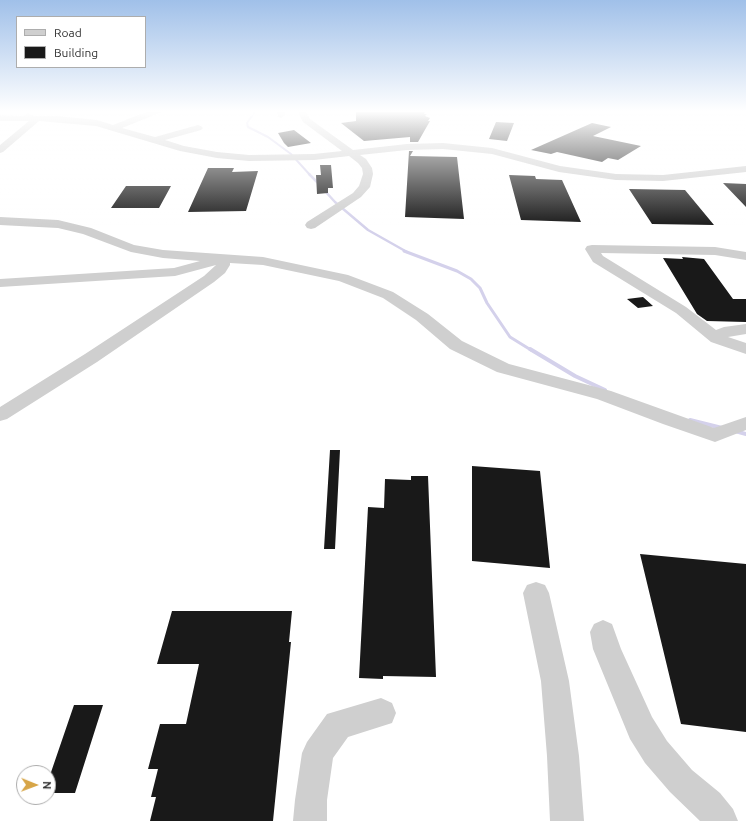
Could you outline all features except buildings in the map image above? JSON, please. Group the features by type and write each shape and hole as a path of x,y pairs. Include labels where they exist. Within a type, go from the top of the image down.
{"street":[{"path":"194,150 231,157 280,159 301,150"},
{"path":"342,150 353,153 379,150"},
{"path":"312,225 348,202 364,187 367,181 367,168 362,161 353,153 342,150"},
{"path":"487,150 578,172 635,178 663,178 746,169"},
{"path":"0,221 58,224 87,231 103,239 132,248 163,254 263,261 343,278 388,295 422,317 456,345 503,368 604,395 714,435 746,423"},
{"path":"746,269 740,255 715,251 592,249 598,259 681,310 717,339 746,349"},
{"path":"0,283 175,272 222,258"},
{"path":"0,415 91,358 209,279 220,270 223,265 222,258"},
{"path":"717,339 724,332 746,329"},
{"path":"536,593 555,681 564,756 568,821"},
{"path":"603,632 607,649 642,728 656,752 682,782 708,805 721,821"},
{"path":"310,821 311,800 318,753 338,725 381,713"}],"waterway":[{"path":"286,150 310,175"},
{"path":"310,175 320,185"},
{"path":"324,190 335,202 368,230 407,252"},
{"path":"404,251 457,271 471,279 480,288 487,303 510,337 531,350"},
{"path":"530,349 575,376 605,390"},
{"path":"690,420 722,428"},
{"path":"735,431 746,434"}]}
